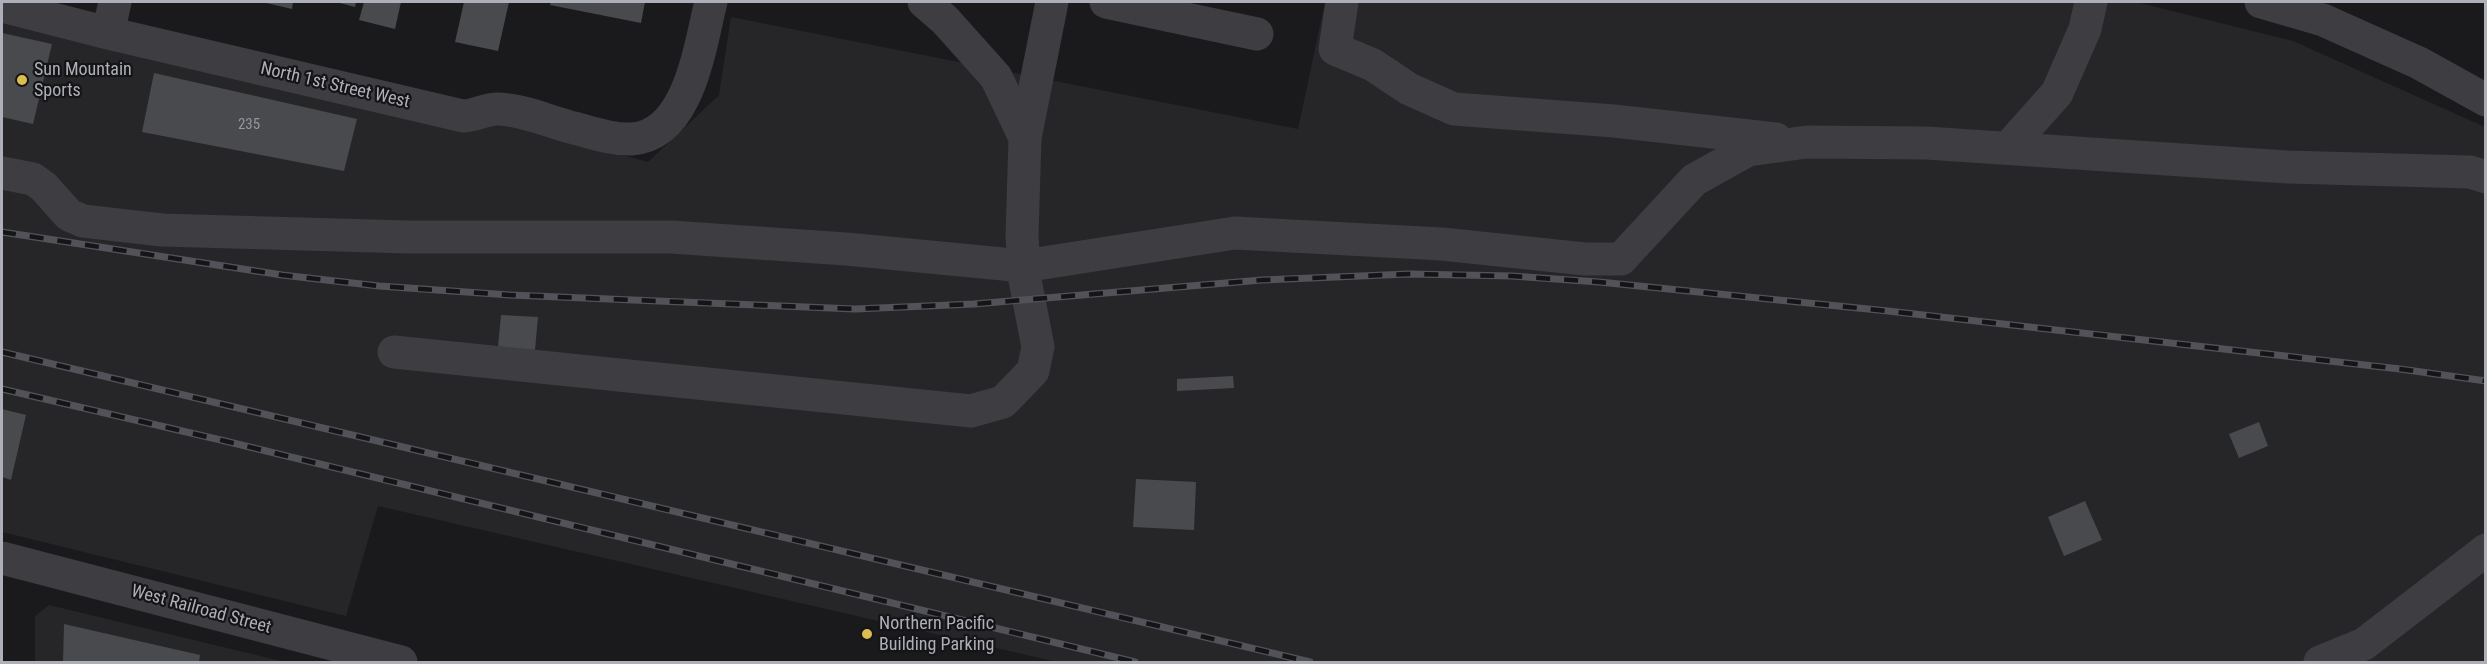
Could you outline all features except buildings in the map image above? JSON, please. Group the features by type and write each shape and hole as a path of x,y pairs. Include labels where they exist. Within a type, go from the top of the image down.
{"street":[{"path":"108,33 115,2"},
{"name":"North 1st Street West","path":"2,6 464,116 500,109 617,138 634,139 652,133 680,106 688,89 711,2"},
{"path":"924,2 945,20 996,77 1025,138"},
{"path":"394,352 971,411 1003,402 1033,370 1038,347 1025,279 1022,236 1025,138 1052,2"},
{"path":"1106,2 1257,34"},
{"path":"1342,2 1335,49 1373,65 1409,89 1454,110 1614,121 1807,142 1926,143 2287,167 2470,172 2486,177"},
{"path":"2008,148 2057,93 2085,29 2091,2"},
{"path":"2261,2 2323,20 2419,63 2486,100"},
{"path":"2,173 33,179 44,187 64,211 76,218 162,230 408,237 671,237 846,249 1024,266 1235,233 1442,244 1585,259 1621,259 1694,180 1748,150 1807,142"},
{"path":"2320,663 2364,644 2486,550"},
{"name":"West Railroad Street","path":"2,558 401,663"}],"shaded area":[{"path":"1325,2 2136,2 2293,41 2485,127 2485,662 1057,662 378,506 346,616 2,532 2,22 502,121 648,162 719,95 731,17 1298,129"},
{"path":"49,605 285,662 35,662 35,616"}],"railway":[{"path":"2,232 282,275 379,286 510,295 855,309 974,304 1262,280 1409,274 1512,276 1599,282 1888,311 2400,369 2486,381"},
{"path":"2,352 1310,662"},
{"path":"2,389 1135,662"}],"place":[{"name":"Sun Mountain Sports","path":"22,80"},
{"name":"Northern Pacific Building Parking","path":"867,634"}]}
